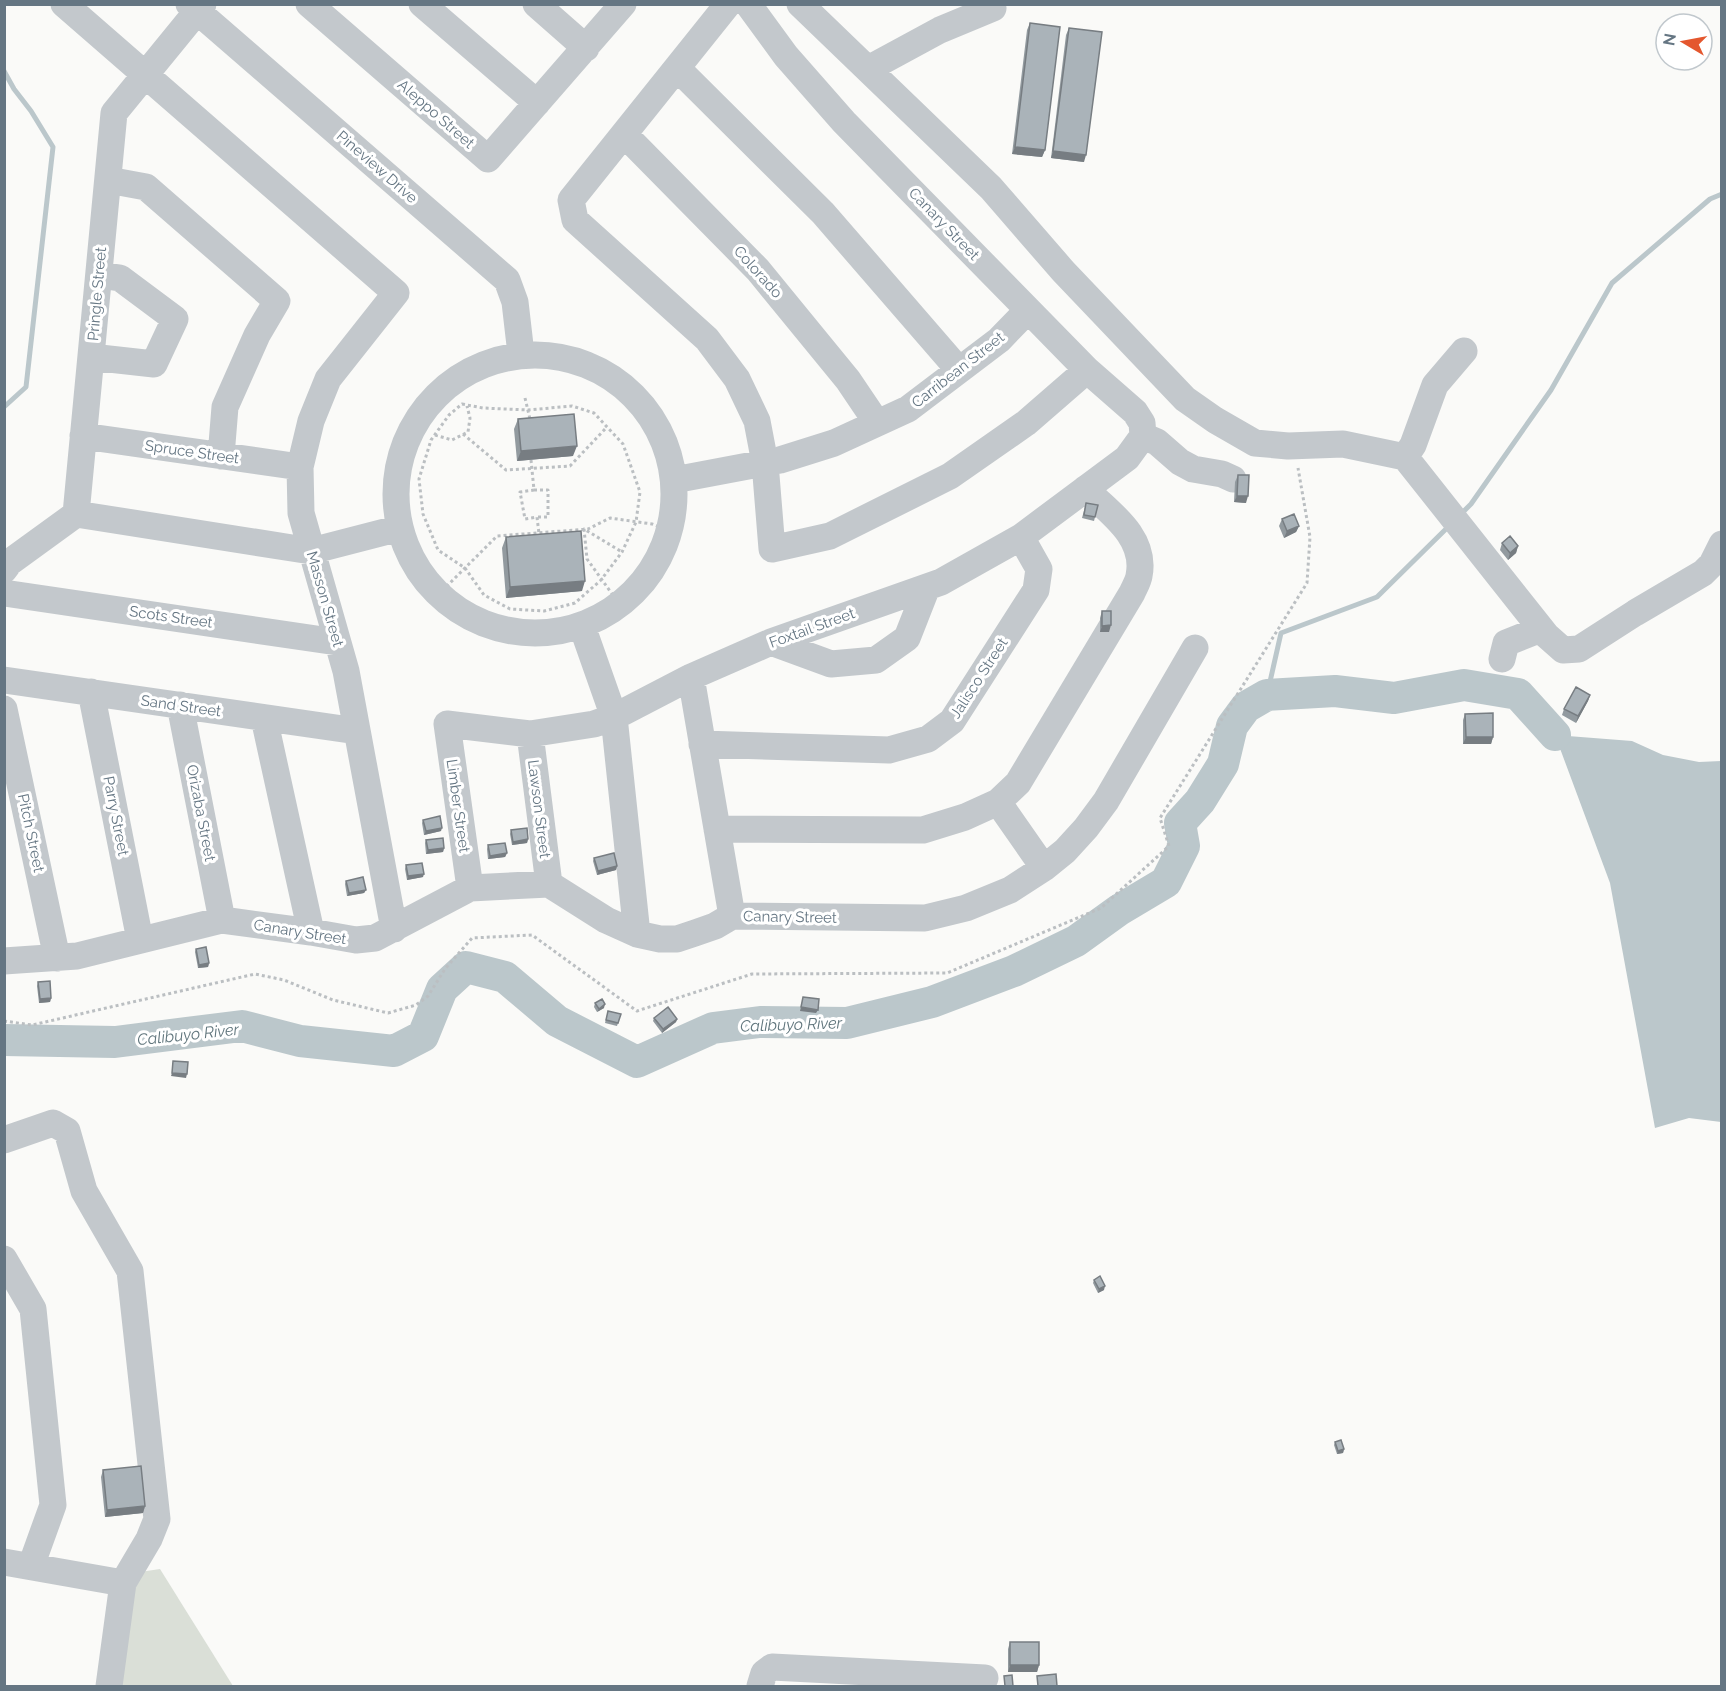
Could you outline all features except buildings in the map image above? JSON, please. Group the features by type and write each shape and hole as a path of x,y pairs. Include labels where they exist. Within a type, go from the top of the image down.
{"street":[{"path":"64,4 146,74"},
{"name":"Aleppo Street","path":"309,4 488,159 623,4"},
{"path":"422,4 537,103"},
{"path":"536,4 586,48"},
{"path":"728,4 570,200 575,220 707,339 737,379 757,422 765,463 772,549 830,536 950,476 1026,423 1087,370"},
{"name":"Canary Street","path":"748,4 786,56 844,122 1087,370 1135,412 1142,423 1143,436"},
{"path":"800,4 990,188 1063,271 1185,399 1246,439 1271,446 1344,444 1408,460 1541,629 1563,650 1579,650 1703,573 1712,564 1722,544"},
{"name":"Pringle Street","path":"76,514 114,113 196,7"},
{"name":"Pineview Drive","path":"196,7 507,280 515,302 521,354"},
{"path":"868,69 940,30 993,8"},
{"path":"677,68 823,213 959,370"},
{"name":"Masson Street","path":"146,74 396,293 328,379 311,421 300,467 301,513 346,671 394,929"},
{"name":"Colorado","path":"624,134 758,270 848,380 877,423"},
{"path":"108,180 146,187 277,301 257,335 225,407 220,456"},
{"path":"91,357 154,364 175,319 120,278 99,275"},
{"name":"Carribean Street","path":"674,480 765,463 834,443 908,409 999,340 1028,310"},
{"path":"1408,460 1435,385 1464,351"},
{"path":"521,354 546,354 571,358 603,371 630,391 651,416 656,426 666,447 674,480 674,506 670,531 658,559 642,584 620,605 602,617 582,626 544,634 506,631 470,618 438,595 417,568 409,553 400,528 396,492 401,456 415,423 437,395 466,373 492,361 521,354"},
{"name":"Spruce Street","path":"84,436 300,467"},
{"path":"1143,436 1157,442 1180,462 1193,469 1222,474 1233,479"},
{"name":"Foxtail Street","path":"447,724 530,734 584,726 614,717 691,677 771,642 941,582 1021,537 1127,458 1143,436"},
{"path":"717,829 923,830 965,817 998,802 1018,783 1132,593 1139,576 1139,557 1134,540 1125,527 1085,489"},
{"path":"4,570 10,562 76,514 311,551 400,528"},
{"name":"Jalisco Street","path":"702,744 890,750 928,739 952,721 1036,590 1039,569 1021,537"},
{"path":"771,642 831,664 876,660 907,638 927,587"},
{"name":"Scots Street","path":"4,593 337,642"},
{"path":"582,626 614,717 637,934"},
{"path":"1502,659 1506,643 1541,629"},
{"name":"Canary Street","path":"4,961 77,956 222,920 356,940 375,939 470,888 549,884 606,920 637,934 660,939 677,939 715,926 732,916 925,918 966,908 1010,890 1065,851 1106,801 1195,648"},
{"path":"691,677 732,916"},
{"name":"Sand Street","path":"4,680 357,731"},
{"name":"Parry Street","path":"91,692 140,940"},
{"name":"Orizaba Street","path":"180,705 222,920"},
{"name":"Pitch Street","path":"4,709 57,958"},
{"path":"264,718 311,932"},
{"name":"Limber Street","path":"447,724 470,888"},
{"name":"Lawson Street","path":"530,734 549,884"},
{"path":"998,802 1044,868"},
{"path":"4,1140 53,1123 67,1131 84,1191 130,1270 157,1519 149,1539 123,1583 109,1686"},
{"path":"4,1259 33,1309 53,1505 31,1566"},
{"path":"4,1563 123,1583"},
{"path":"760,1686 764,1673 772,1667 838,1678 944,1681 985,1678"}],"path":[{"path":"525,398 532,427"},
{"path":"462,404 467,405 528,411 572,406 594,413 622,444 640,492 636,522 622,552 601,580 575,603 544,611 510,609 484,595 465,568 438,550 423,514 419,479 431,440 449,415 462,404"},
{"path":"435,435 452,440 468,432 470,418 467,405"},
{"path":"463,434 506,470 570,466 607,427"},
{"path":"4,1021 32,1025 255,974 284,980 333,999 388,1013 416,1005 428,996 445,969 472,938 532,935 637,1011 752,974 947,973 1101,908 1169,846 1160,818 1307,583 1310,537 1299,470 1288,446"},
{"path":"531,460 534,490"},
{"path":"548,490 548,517 537,517 525,519 520,492 548,490"},
{"path":"537,517 538,545"},
{"path":"438,595 497,536 588,529 610,518 652,524 670,531"},
{"path":"584,529 622,552"},
{"path":"584,529 587,559 620,605"}],"shaded area":[{"path":"1555,735 1632,741 1663,755 1699,762 1721,761 1721,1122 1689,1118 1655,1128 1610,883"},
{"path":"160,1569 233,1686 113,1686 127,1594 140,1572"}],"waterway":[{"path":"4,71 53,147 26,387 4,407"},
{"path":"1461,514 1471,504 1551,390 1612,283 1710,199 1722,194"},
{"path":"1267,695 1281,633 1377,597 1450,525"},
{"name":"Calibuyo River","path":"4,1040 115,1042 242,1026 300,1041 394,1051 423,1036 442,989 466,967 505,977 557,1021 637,1062 713,1028 760,1022 847,1023 932,1002 1014,971 1076,941 1119,910 1166,882 1184,846 1180,823 1200,801 1223,764 1232,726 1246,707 1267,695 1335,691 1394,698 1464,685 1518,694 1555,735"}]}
